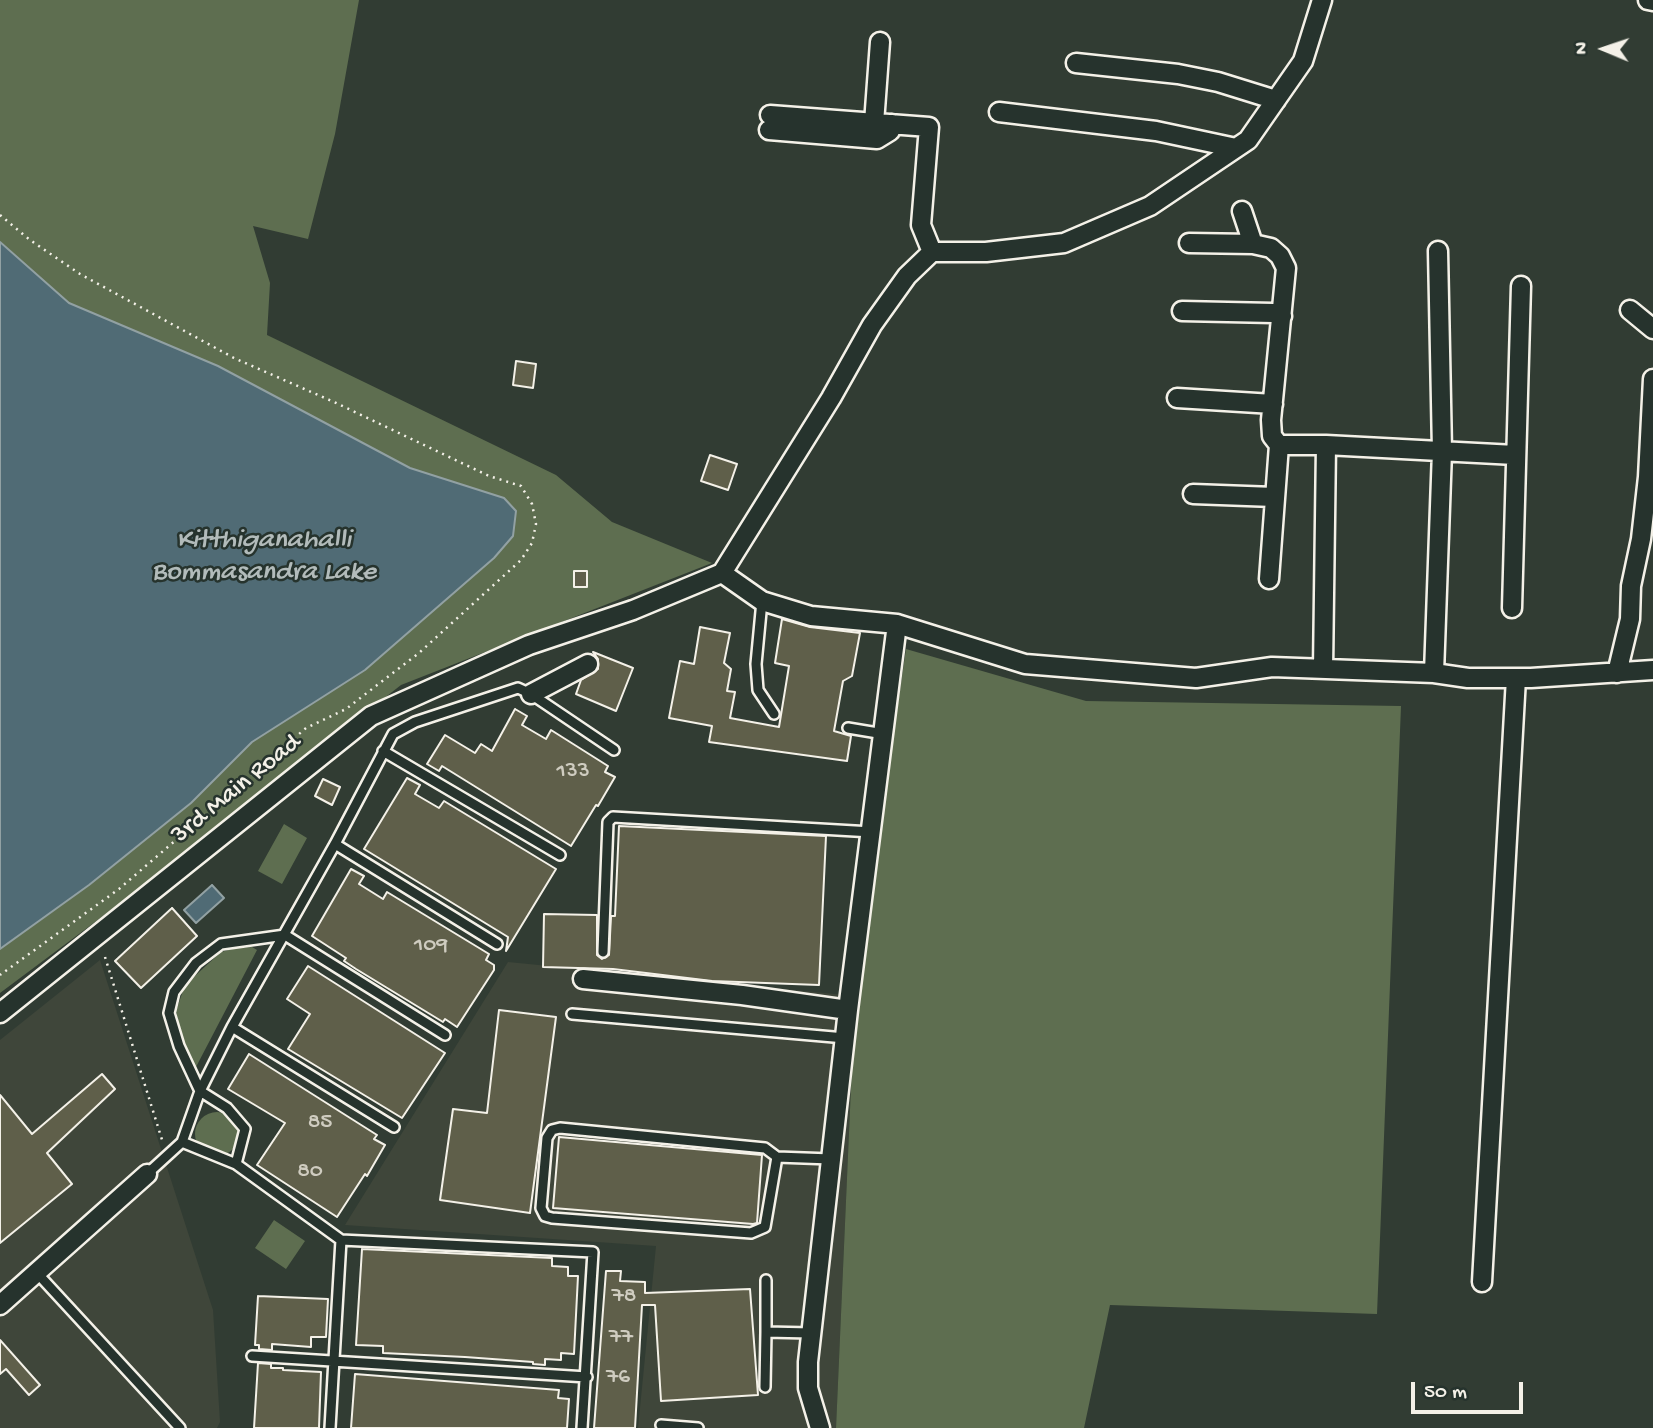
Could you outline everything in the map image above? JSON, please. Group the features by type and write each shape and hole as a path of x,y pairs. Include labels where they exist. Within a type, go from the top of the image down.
{"street":[{"path":"1322,0 1303,61 1248,139 1150,206 1064,243 986,252 932,252 907,276 872,326 831,398 722,573 762,601 811,616 897,624 1025,664 1196,678 1272,667 1434,673 1468,678 1517,678 1653,670"},
{"path":"770,123 877,139 884,136 880,42"},
{"path":"1076,63 1178,74 1218,82 1276,100"},
{"path":"999,113 1156,131 1236,148"},
{"path":"883,123 929,127 921,225 932,252"},
{"path":"1242,211 1253,244"},
{"path":"1189,243 1253,244 1271,248 1280,256 1286,268 1273,404 1272,436 1279,445 1269,579"},
{"path":"1434,673 1442,450 1438,251"},
{"path":"1512,608 1521,286"},
{"path":"1630,310 1653,329"},
{"path":"1182,311 1273,313 1282,316"},
{"path":"1617,673 1630,619 1631,586 1641,539 1648,477 1653,379"},
{"path":"1177,398 1273,404"},
{"path":"1279,445 1515,454"},
{"path":"1323,669 1326,445"},
{"path":"1193,494 1274,496"},
{"name":"3rd Main Road","path":"0,1013 371,716 529,645 633,610 722,573"},
{"path":"820,1428 808,1388 811,1333 848,1010 897,624"},
{"path":"531,694 588,664"},
{"path":"1482,1282 1517,678"},
{"path":"583,979 741,995 848,1010"},
{"path":"0,1305 147,1174"}],"lane":[{"path":"762,601 758,690 774,714"},
{"path":"147,1174 182,1142 200,1091 232,1027 285,935 393,734 415,722 518,688 614,750"},
{"path":"848,728 884,734"},
{"path":"383,751 560,855"},
{"path":"603,952 608,822 613,817 872,832"},
{"path":"335,844 497,944"},
{"path":"236,1164 245,1129 228,1108 200,1091 179,1046 169,1013 174,992 196,963 221,944 285,935 445,1035"},
{"path":"572,1014 845,1038"},
{"path":"232,1027 394,1127"},
{"path":"777,1157 765,1227 751,1233 552,1219 545,1216 541,1208 547,1138 552,1130 765,1148 777,1157 831,1160"},
{"path":"182,1142 236,1164 341,1240 593,1252 582,1428"},
{"path":"330,1428 341,1240"},
{"path":"37,1273 180,1428"},
{"path":"765,1387 766,1280"},
{"path":"766,1332 811,1333"},
{"path":"252,1356 587,1377"},
{"path":"662,1425 698,1428"}],"path":[{"path":"0,215 41,248 80,274 234,358 489,476 521,486 532,504 536,524 532,544 521,560 419,653 346,709 306,728 119,889 0,975"},
{"path":"105,957 167,1157"}],"shaded area":[{"path":"100,960 213,1310 220,1422 217,1428 0,1428 0,1040"},
{"path":"508,962 855,996 836,1428 638,1428 656,1246 345,1225"}],"green space":[{"path":"0,0 359,0 335,134 308,239 253,226 270,283 267,335 556,475 612,522 712,563 401,685 170,866 0,993 0,949 89,885 191,803 252,742 365,670 504,498 410,468 218,366 69,303 0,242"},
{"path":"906,649 1086,701 1401,706 1377,1314 1110,1305 1084,1428 836,1428 855,996"},
{"path":"284,824 307,838 282,884 258,871"},
{"path":"252,947 257,950 196,1067 189,1058 181,1036 176,1011 185,985 221,952"},
{"path":"217,1112 232,1119 239,1134 232,1149 217,1156 202,1149 195,1134 202,1119"},
{"path":"274,1220 305,1241 286,1269 255,1248"}],"water":[{"name":"Kitthiganahalli Bommasandra Lake","path":"0,242 69,303 218,366 410,468 504,498 516,511 513,536 494,558 365,670 252,742 191,803 89,885 0,949"},
{"path":"212,885 224,898 196,923 184,910"}],"building":[{"path":"516,361 536,364 533,388 513,385"},
{"path":"710,455 737,464 728,490 701,481"},
{"path":"574,571 587,571 587,587 574,587"},
{"path":"782,619 810,627 860,633 852,676 843,681 834,731 851,736 847,761 709,742 712,726 669,718 680,661 694,664 700,627 730,633 724,663 731,669 727,691 735,692 730,718 779,727 789,666 775,663"},
{"path":"593,652 633,668 616,711 576,694 581,680 598,669 598,659"},
{"path":"515,709 527,716 522,725 546,739 551,730 608,766 605,772 615,777 571,846 442,766 439,771 427,764 445,735 475,753 481,744 492,751"},
{"path":"407,778 420,785 415,794 439,808 444,801 556,869 506,951 508,937 364,849"},
{"path":"323,779 340,787 332,805 315,796"},
{"path":"619,826 826,836 819,985 712,981 613,969 543,967 544,914 597,915 597,955 602,959 609,955 611,916 615,916"},
{"path":"351,869 364,876 359,884 383,899 387,892 489,954 486,960 494,965 494,970 457,1027 445,1019 443,1022 356,969 344,961 346,958 312,936"},
{"path":"172,908 197,936 141,988 115,961"},
{"path":"308,966 445,1053 402,1118 288,1049 310,1014 287,999"},
{"path":"499,1010 556,1017 530,1213 440,1200 453,1109 487,1113"},
{"path":"249,1054 377,1135 374,1139 385,1145 367,1176 365,1174 337,1217 257,1165 285,1123 228,1089"},
{"path":"102,1074 115,1089 47,1153 72,1184 0,1243 0,1095 32,1134"},
{"path":"559,1137 762,1155 757,1223 553,1208"},
{"path":"362,1249 552,1258 552,1266 568,1267 568,1276 578,1276 574,1354 561,1353 561,1360 545,1359 545,1365 533,1362 383,1353 383,1346 356,1345"},
{"path":"606,1271 621,1271 620,1281 645,1282 645,1293 750,1289 758,1395 661,1401 655,1305 642,1305 635,1428 594,1428"},
{"path":"258,1296 328,1299 326,1337 311,1337 311,1347 272,1344 272,1350 259,1349 259,1345 255,1345"},
{"path":"0,1340 40,1385 29,1395 6,1369 0,1374"},
{"path":"258,1363 271,1364 271,1368 283,1370 321,1372 319,1428 254,1428"},
{"path":"355,1374 559,1390 558,1398 569,1399 567,1428 351,1428"}]}
